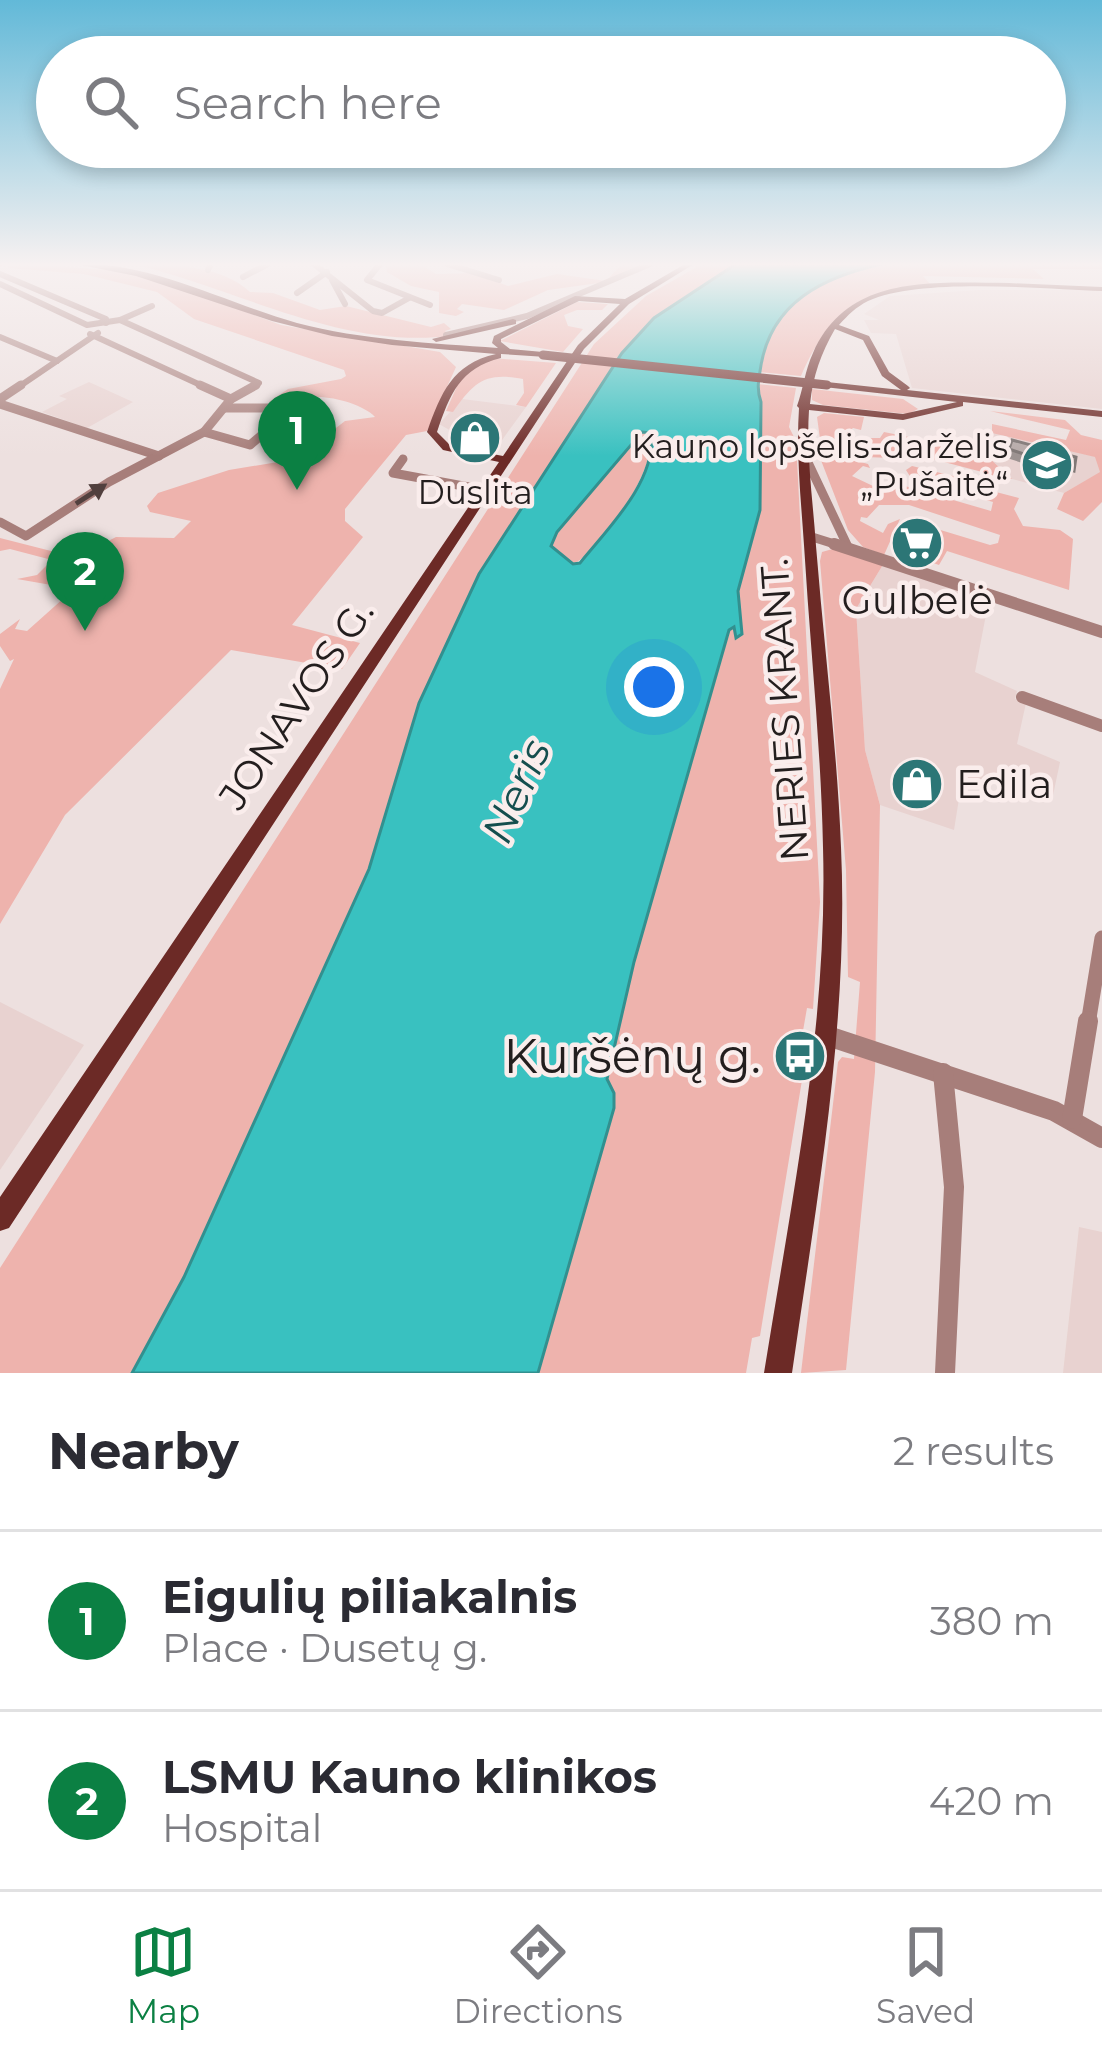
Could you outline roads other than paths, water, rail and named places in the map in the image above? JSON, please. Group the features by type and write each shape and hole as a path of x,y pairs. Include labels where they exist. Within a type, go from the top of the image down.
{"main road":[{"path":"309,328 1102,414"},
{"path":"335,328 449,354 459,372"},
{"path":"392,340 431,339 481,328"},
{"path":"508,352 496,343 497,338 517,328"},
{"name":"JONAVOS G.","path":"0,1220 581,347 600,328"},
{"name":"NERIES KRANT.","path":"778,1373 825,1035 833,902 802,406 809,373 835,328"},
{"path":"841,328 866,338 885,374 899,386 923,395"},
{"path":"505,460 447,448 432,436 459,372 482,358 525,354"},
{"path":"853,388 876,384 885,374"},
{"path":"887,391 920,404 922,414"},
{"path":"802,406 903,417 972,400"}],"street":[{"path":"78,328 228,403 283,407 271,427 250,445 204,433"},
{"path":"0,402 98,328"},
{"path":"0,522 26,536 204,433 228,403 259,382 139,328"},
{"path":"446,335 479,328"},
{"path":"0,337 57,361"},
{"path":"0,402 159,456"},
{"path":"803,452 848,547"},
{"path":"403,459 393,473 485,490"},
{"path":"809,536 1102,632"},
{"path":"1022,697 1102,726"},
{"path":"1072,1119 1102,938"},
{"path":"825,1035 1072,1119 1102,1138"},
{"path":"943,1073 954,1187 945,1373"}],"water":[{"name":"Neris","path":"645,328 774,328 758,384 760,510 738,591 742,634 736,638 734,627 729,630 634,962 607,1079 614,1108 538,1373 132,1373 184,1277 369,869 419,703 479,574 622,353","holes":["642,432 652,433 638,487 580,563 573,564 551,546 557,532"]}],"place":[{"name":"Duslita","path":"475,438"},
{"name":"Kauno lopšelis-darželis „Pušaitė“","path":"1047,465"},
{"name":"Eigulių piliakalnis","path":"297,490"},
{"name":"Gulbelė","path":"917,543"},
{"name":"LSMU Kauno klinikos","path":"85,631"},
{"name":"Edila","path":"917,784"},
{"name":"Kuršėnų g.","path":"800,1056"}]}
